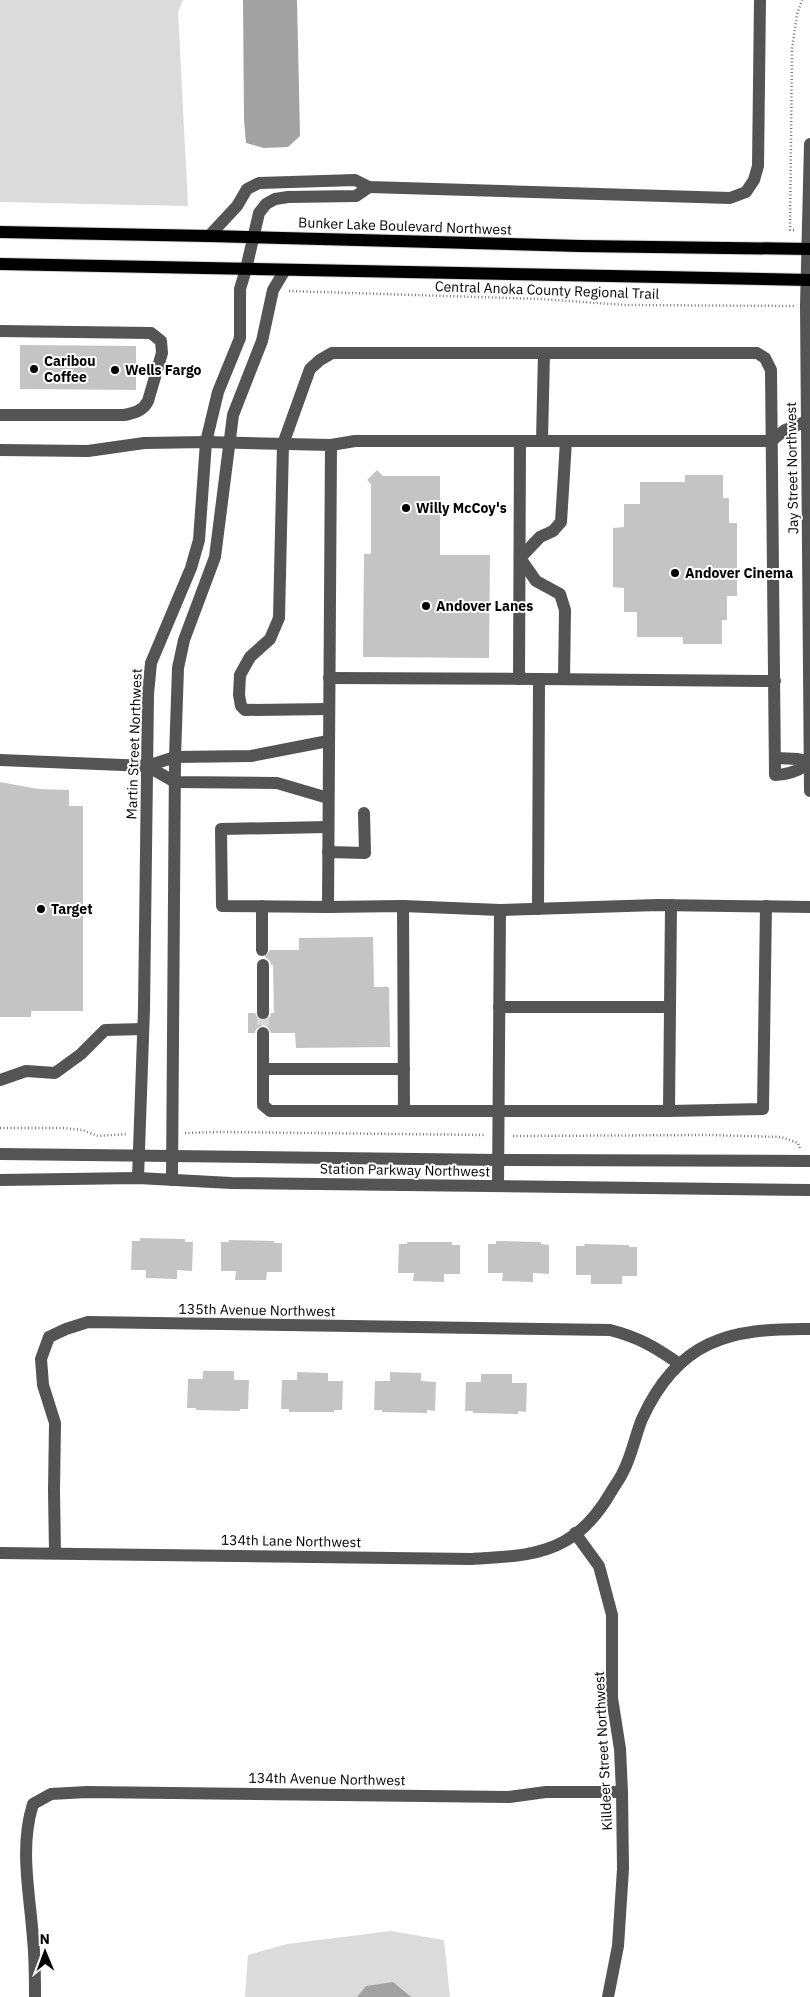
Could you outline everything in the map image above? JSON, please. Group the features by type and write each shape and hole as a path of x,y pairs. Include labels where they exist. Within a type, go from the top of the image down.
{"main road":[{"name":"Bunker Lake Boulevard Northwest","path":"0,232 580,246 809,249"},
{"path":"0,264 808,280"}],"street":[{"path":"209,236 237,206 247,188 259,183 356,180 369,187 730,198 746,192 754,180 758,166 760,0"},
{"name":"Jay Street Northwest","path":"810,144 809,249 806,306 810,791"},
{"name":"Martin Street Northwest","path":"138,1178 143,1029 148,694 151,663 191,568 198,540 206,442 218,392 240,338 240,289 259,214 266,204 275,200 288,197 356,196 369,187"},
{"path":"172,1180 175,757 178,668 184,640 215,557 228,442 233,415 262,341 273,290 285,270"},
{"path":"0,415 124,415 141,410 148,402 162,352 161,341 151,333 3,331"},
{"path":"329,708 246,710 241,706 239,695 240,675 250,657 270,639 279,618 284,444 310,369 320,360 332,353 757,353 765,358 771,370 775,775 790,774 801,770 810,762"},
{"path":"542,441 544,353"},
{"path":"0,450 88,452 144,443 206,442 331,445 355,441 771,441 785,430 807,420"},
{"path":"519,679 520,441"},
{"path":"520,558 540,537 553,531 561,522 566,441"},
{"path":"328,907 331,445"},
{"path":"520,558 536,581 560,594 565,610 564,679"},
{"path":"329,678 775,681"},
{"path":"538,909 539,679"},
{"path":"0,760 147,766 175,757 251,756 328,741"},
{"path":"776,758 798,759 810,762"},
{"path":"147,766 175,782 277,783 328,798"},
{"path":"328,852 365,853 364,813"},
{"path":"328,827 221,829 222,906 403,906 500,910 671,905 810,907"},
{"path":"669,1111 671,905"},
{"path":"262,906 262,950"},
{"path":"403,906 404,1111"},
{"path":"263,1033 263,1105 270,1110 669,1111 763,1109 766,906"},
{"path":"498,1186 500,910"},
{"path":"263,965 263,1013"},
{"path":"499,1007 670,1007"},
{"path":"0,1080 26,1071 55,1072 81,1054 104,1030 143,1029"},
{"path":"264,1069 404,1069"},
{"name":"Station Parkway Northwest","path":"0,1154 498,1160 810,1161"},
{"name":"Station Parkway Northwest","path":"0,1180 138,1178 231,1183 810,1190"},
{"name":"135th Avenue Northwest","path":"55,1553 55,1423 43,1385 41,1359 49,1337 88,1322 610,1330 633,1336 650,1344 678,1362"},
{"path":"576,1533 590,1523 624,1472 642,1418 678,1362 706,1344 740,1334 773,1329 810,1329"},
{"name":"134th Lane Northwest","path":"0,1553 472,1559 525,1556 565,1542 576,1533"},
{"name":"Killdeer Street Northwest","path":"576,1533 598,1566 612,1615 612,1698 620,1749 623,1869 618,1946 608,1997"},
{"name":"134th Avenue Northwest","path":"35,1997 34,1940 26,1874 28,1822 33,1804 51,1794 87,1792 509,1797 546,1792 622,1792"}],"path":[{"path":"790,230 792,49 797,14 802,0"},
{"name":"Central Anoka County Regional Trail","path":"287,291 540,299 625,305 806,306"},
{"path":"0,1128 63,1128 82,1130 98,1136 139,1135"}],"shaded area":[{"path":"0,0 183,0 178,12 188,206 0,202"},
{"path":"243,0 297,0 300,136 288,147 264,148 246,143 244,120"},
{"path":"391,1931 444,1940 450,1997 245,1997 248,1955 287,1944"},
{"path":"393,1982 411,1997 357,1997 366,1986"}],"building":[{"path":"20,345 136,346 136,390 20,389"},
{"name":"Andover Lanes","path":"377,470 383,476 440,476 440,555 490,555 489,658 363,657 364,554 371,554 371,484 367,480"},
{"name":"Andover Cinema","path":"685,475 723,475 723,498 729,498 729,523 737,523 737,596 727,596 727,620 722,620 722,644 683,644 683,637 637,637 637,612 624,612 624,588 613,587 613,528 624,527 624,504 640,504 640,482 685,482"},
{"name":"Target","path":"0,782 38,789 69,790 69,806 83,806 83,1011 31,1011 31,1017 0,1017"},
{"path":"373,937 374,987 389,987 390,1047 296,1048 295,1033 271,1033 267,1026 263,1025 256,1029 255,1033 248,1033 248,1013 255,1013 259,1020 263,1021 270,1017 271,1013 274,1013 273,965 265,957 270,950 299,950 299,938"},
{"path":"140,1238 185,1239 185,1242 193,1242 192,1271 177,1270 177,1279 146,1278 146,1270 131,1270 132,1241 140,1241"},
{"path":"229,1240 274,1241 274,1243 282,1243 282,1272 267,1272 266,1280 235,1280 236,1271 221,1271 221,1242 229,1242"},
{"path":"496,1241 541,1242 541,1244 549,1245 549,1274 533,1273 533,1282 502,1281 503,1273 488,1273 488,1244 496,1244"},
{"path":"407,1242 452,1242 452,1245 460,1245 460,1274 444,1274 444,1282 413,1281 414,1273 398,1273 399,1244 407,1244"},
{"path":"584,1244 629,1245 629,1247 637,1247 637,1276 622,1276 622,1284 591,1284 591,1275 576,1275 576,1246 585,1246"},
{"path":"203,1371 234,1371 234,1380 249,1380 248,1409 240,1409 240,1411 187,1408 188,1379 203,1379"},
{"path":"297,1372 328,1373 328,1381 343,1381 342,1410 334,1410 334,1412 289,1412 289,1409 281,1409 282,1380 297,1380"},
{"path":"390,1372 421,1373 421,1381 436,1382 435,1411 427,1410 427,1413 382,1412 382,1410 374,1410 375,1381 390,1381"},
{"path":"481,1374 512,1374 512,1383 527,1383 526,1412 518,1411 518,1414 473,1413 473,1411 465,1411 466,1382 481,1382"}],"tunnel":[{"path":"263,1013 263,1033"}],"place":[{"name":"Caribou Coffee","path":"34,369"},
{"name":"Wells Fargo","path":"115,370"},
{"name":"Willy McCoy's","path":"406,508"},
{"name":"Andover Cinema","path":"675,573"},
{"name":"Andover Lanes","path":"426,606"},
{"name":"Target","path":"41,909"}]}
